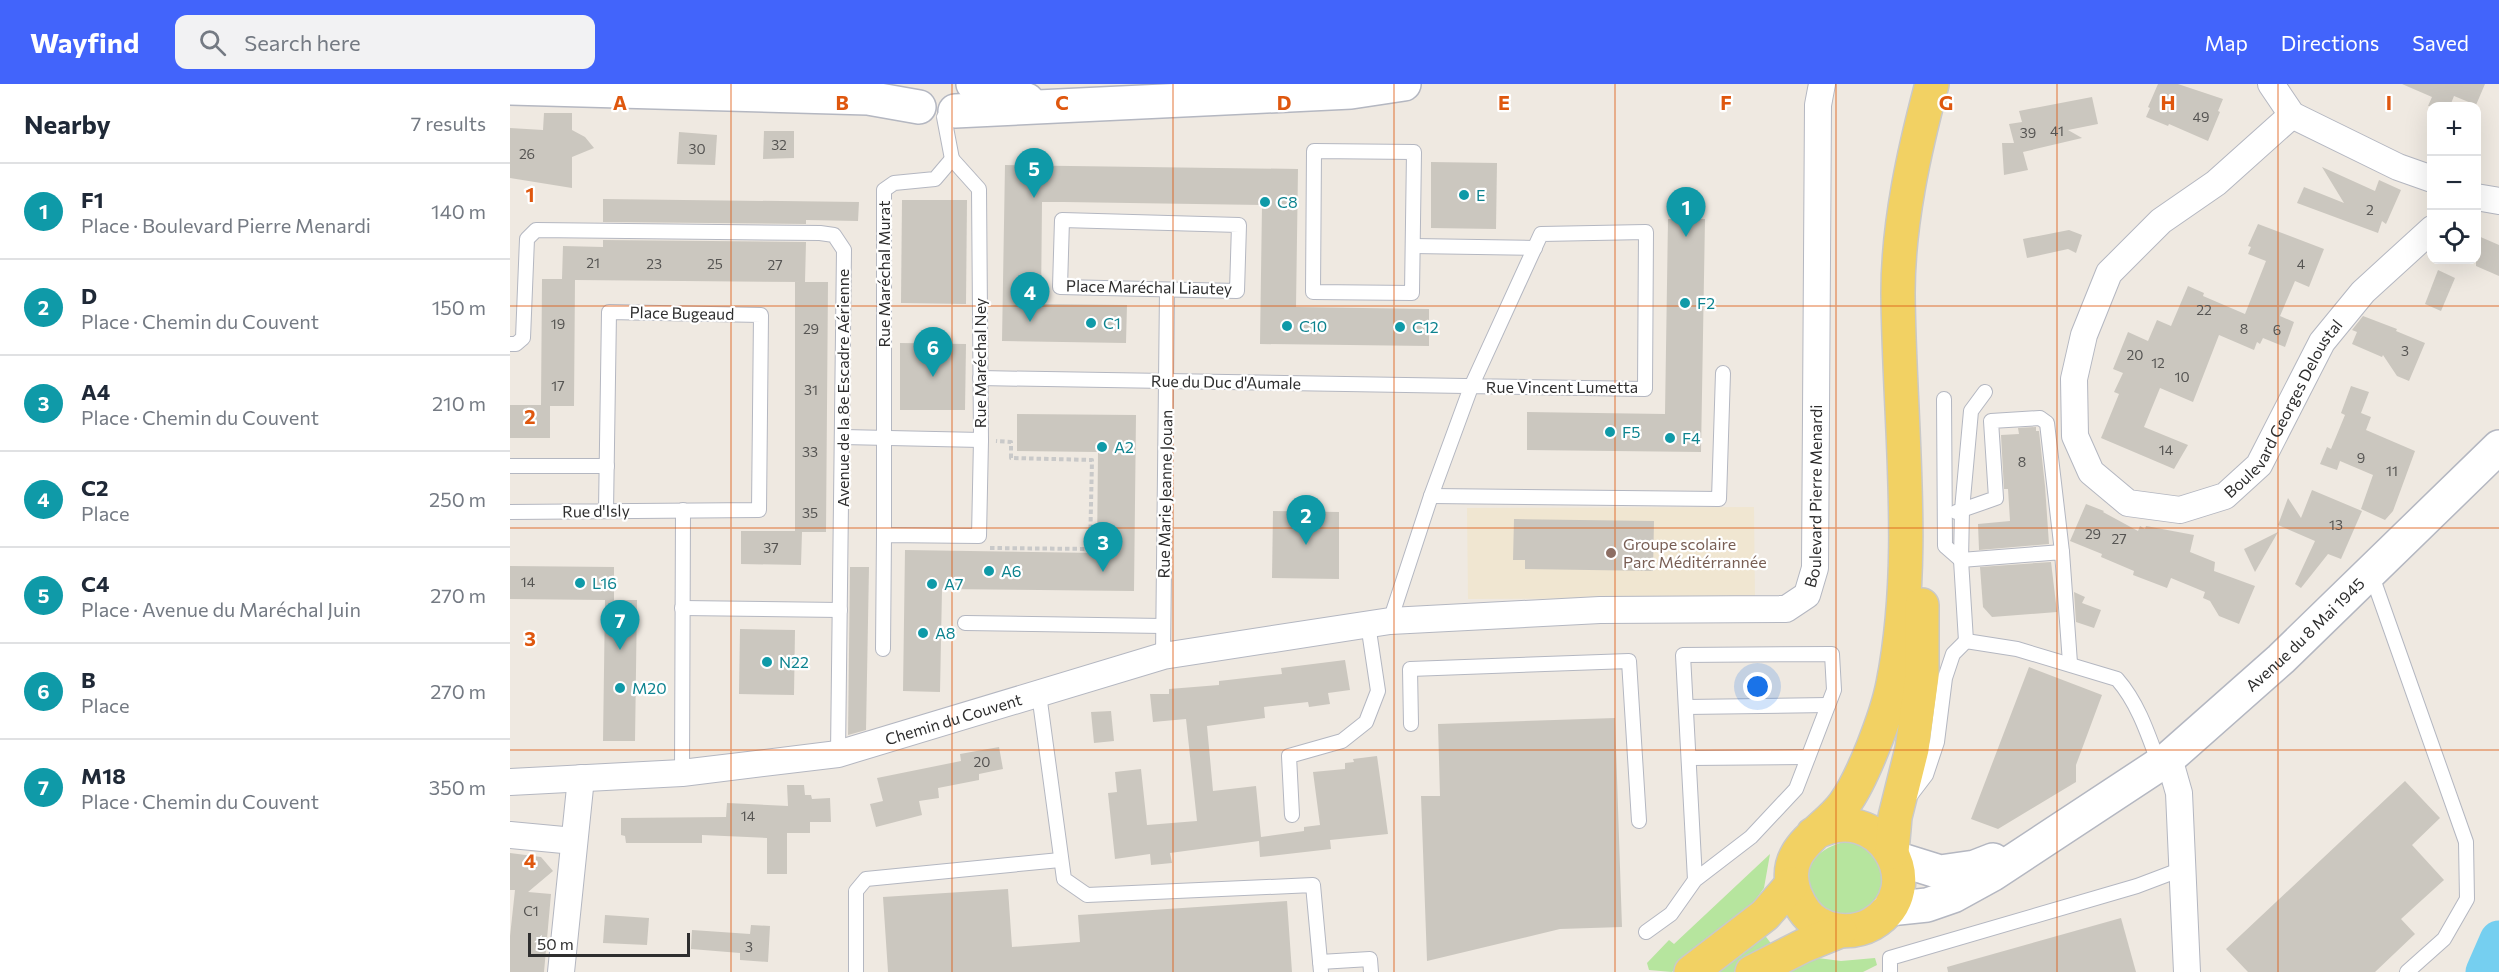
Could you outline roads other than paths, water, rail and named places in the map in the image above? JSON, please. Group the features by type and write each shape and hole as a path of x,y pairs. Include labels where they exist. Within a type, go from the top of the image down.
{"main road":[{"path":"973,84 1052,107"},
{"path":"510,88 791,89 868,98 933,98 1052,107 1214,91 1351,92 1404,84"},
{"path":"1840,931 1818,924 1801,908 1792,884 1792,866 1798,851 1845,804 1858,780 1892,688 1901,638 1905,585 1903,407 1898,291 1904,223 1914,159 1932,84"},
{"path":"1752,972 1803,946 1840,931 1858,930 1874,923 1889,909 1897,892 1899,877 1894,855 1895,817 1912,749 1923,655 1923,615 1903,407"},
{"name":"Avenue du 8 Mai 1945","path":"2095,805 2164,761 2281,659 2499,447"},
{"path":"1813,834 1823,828 1841,824 1857,825 1874,832 1894,855 1940,872 1975,867 2012,852 2095,805"},
{"path":"1889,909 1927,905 1953,896 1993,874 2095,805"},
{"path":"1691,972 1765,915 1792,884"}],"street":[{"name":"Boulevard Pierre Menardi","path":"1379,623 1600,609 1786,609 1806,596 1815,568 1818,105 1822,84"},
{"path":"2271,84 2292,115 2398,167 2427,177"},
{"name":"Boulevard Georges Deloustal","path":"2292,115 2216,183 2161,221 2109,273 2084,335 2074,380 2074,436 2091,472 2128,503 2180,510 2225,496 2259,465 2322,342 2362,292 2427,234"},
{"path":"2481,198 2499,201"},
{"name":"Chemin du Couvent","path":"510,782 682,773 838,754 1163,656 1379,623"},
{"path":"2164,761 2179,793 2187,972"},
{"path":"561,972 580,778"},
{"path":"510,835 574,841"}],"lane":[{"path":"933,98 952,159"},
{"path":"1314,151 1414,152 1413,246 1412,293 1313,292 1314,151"},
{"name":"Rue Maréchal Ney","path":"843,437 981,440 980,189 952,159"},
{"name":"Rue Maréchal Murat","path":"883,437 884,190 894,183 935,179 952,159"},
{"name":"Place Maréchal Liautey","path":"1062,220 1239,225 1237,291 1167,290 1060,287 1062,220"},
{"name":"Avenue de la 8e Escadre Aérienne","path":"510,344 516,344 523,338 527,239 536,230 834,235 844,250 838,754"},
{"name":"Rue Vincent Lumetta","path":"1471,387 1645,389 1646,231 1541,234 1535,248"},
{"path":"1292,815 1289,756 1342,741 1365,722 1378,691 1379,623 1431,496 1471,387 1535,248 1413,246"},
{"name":"Rue Marie Jeanne Jouan","path":"1163,656 1167,290"},
{"name":"Place Bugeaud","path":"606,511 609,312 761,315 759,510"},
{"path":"1431,496 1719,499 1723,373"},
{"name":"Rue du Duc d'Aumale","path":"980,378 1471,387"},
{"path":"1895,817 1926,775 1937,742 1945,678 1953,654 1966,641 1961,560 1962,510 1971,411 1985,392"},
{"path":"1944,399 1943,517 1945,546 1961,560 2062,552"},
{"path":"1943,517 1996,498 1991,421 2040,418 2047,423 2062,552 2070,663"},
{"path":"883,437 883,649"},
{"path":"884,536 979,536 981,440"},
{"path":"510,466 607,466"},
{"path":"682,773 683,510"},
{"name":"Rue d'Isly","path":"510,512 759,510"},
{"path":"2371,571 2466,842 2467,899 2444,939 2407,972"},
{"path":"682,608 840,610"},
{"path":"965,623 1163,626"},
{"path":"1966,641 2018,649 2117,679 2127,690 2164,761"},
{"path":"1646,932 1671,914 1695,880 1751,837 1796,789 1834,690 1832,654 1683,655 1695,880"},
{"path":"1412,724 1410,669 1629,661 1639,821"},
{"path":"1039,694 1064,879 1087,895 1313,885 1320,967 1370,960 1371,972"},
{"path":"1686,707 1828,705"},
{"path":"1689,758 1808,757"},
{"path":"856,972 856,891 866,879 1060,860"},
{"path":"1890,972 1890,958 2137,886 2182,869"}],"waterway":[{"path":"2485,972 2499,940"}],"place":[{"name":"E","path":"1464,195"},
{"name":"C4","path":"1034,198"},
{"name":"C8","path":"1265,202"},
{"name":"F1","path":"1686,237"},
{"name":"F2","path":"1685,303"},
{"name":"C2","path":"1030,322"},
{"name":"C1","path":"1091,323"},
{"name":"C10","path":"1287,326"},
{"name":"C12","path":"1400,327"},
{"name":"B","path":"933,377"},
{"name":"F5","path":"1610,432"},
{"name":"F4","path":"1670,438"},
{"name":"A2","path":"1102,447"},
{"name":"D","path":"1306,545"},
{"name":"Groupe scolaire Parc Méditérrannée","path":"1611,553"},
{"name":"A6","path":"989,571"},
{"name":"A4","path":"1103,572"},
{"name":"L16","path":"580,583"},
{"name":"A7","path":"932,584"},
{"name":"A8","path":"923,633"},
{"name":"M18","path":"620,650"},
{"name":"N22","path":"767,662"},
{"name":"M20","path":"620,688"}]}
